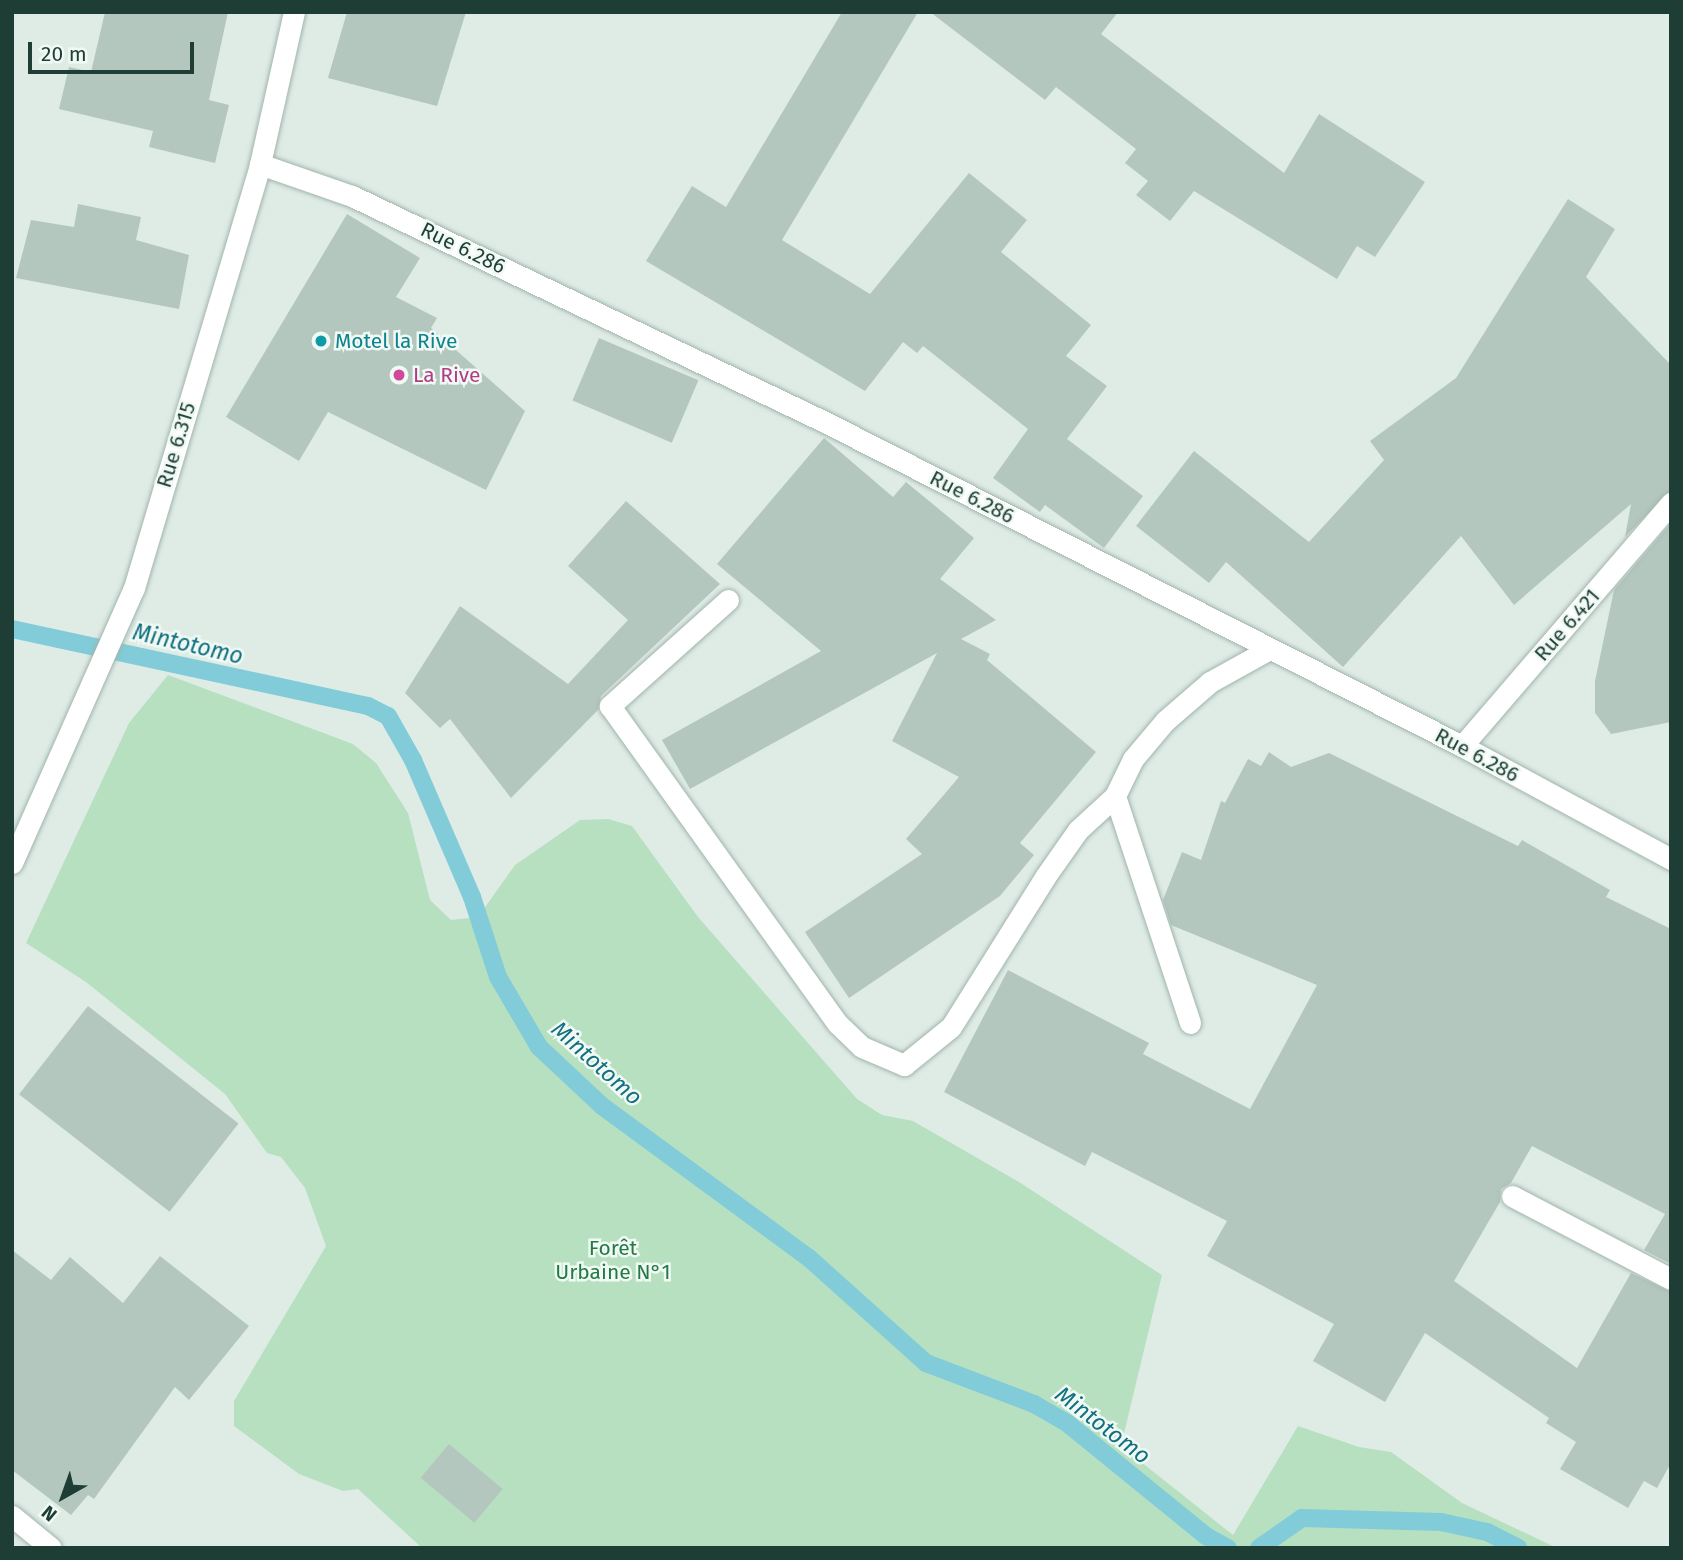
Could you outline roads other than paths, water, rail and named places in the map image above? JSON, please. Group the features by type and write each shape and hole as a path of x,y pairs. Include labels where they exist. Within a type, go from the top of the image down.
{"street":[{"name":"Rue 6.315","path":"12,863 93,687 134,588 260,163 294,12"},
{"name":"Rue 6.286","path":"260,163 352,196 493,261 605,321 827,423 1266,651 1462,746 1671,859"},
{"name":"Rue 6.421","path":"1462,746 1671,503"},
{"path":"728,600 610,706 776,942 862,1047 904,1065 951,1027 1045,877 1078,831 1115,796 1133,759 1165,721 1210,682 1266,651"},
{"path":"1115,796 1190,1023"},
{"path":"1512,1196 1671,1279"},
{"path":"12,1516 51,1548"}],"waterway":[{"name":"Mintotomo","path":"12,629 368,706 388,716 413,760 472,897 498,977 539,1047 602,1106 809,1258 926,1363 1034,1404 1067,1423 1206,1536 1228,1548"},
{"name":"Mintotomo","path":"1259,1548 1302,1518 1441,1522 1487,1532 1518,1548"}],"place":[{"name":"Motel la Rive","path":"321,341"},
{"name":"La Rive","path":"399,375"}],"park label":[{"name":"Forêt Urbaine N°1","path":"613,1260"}]}
